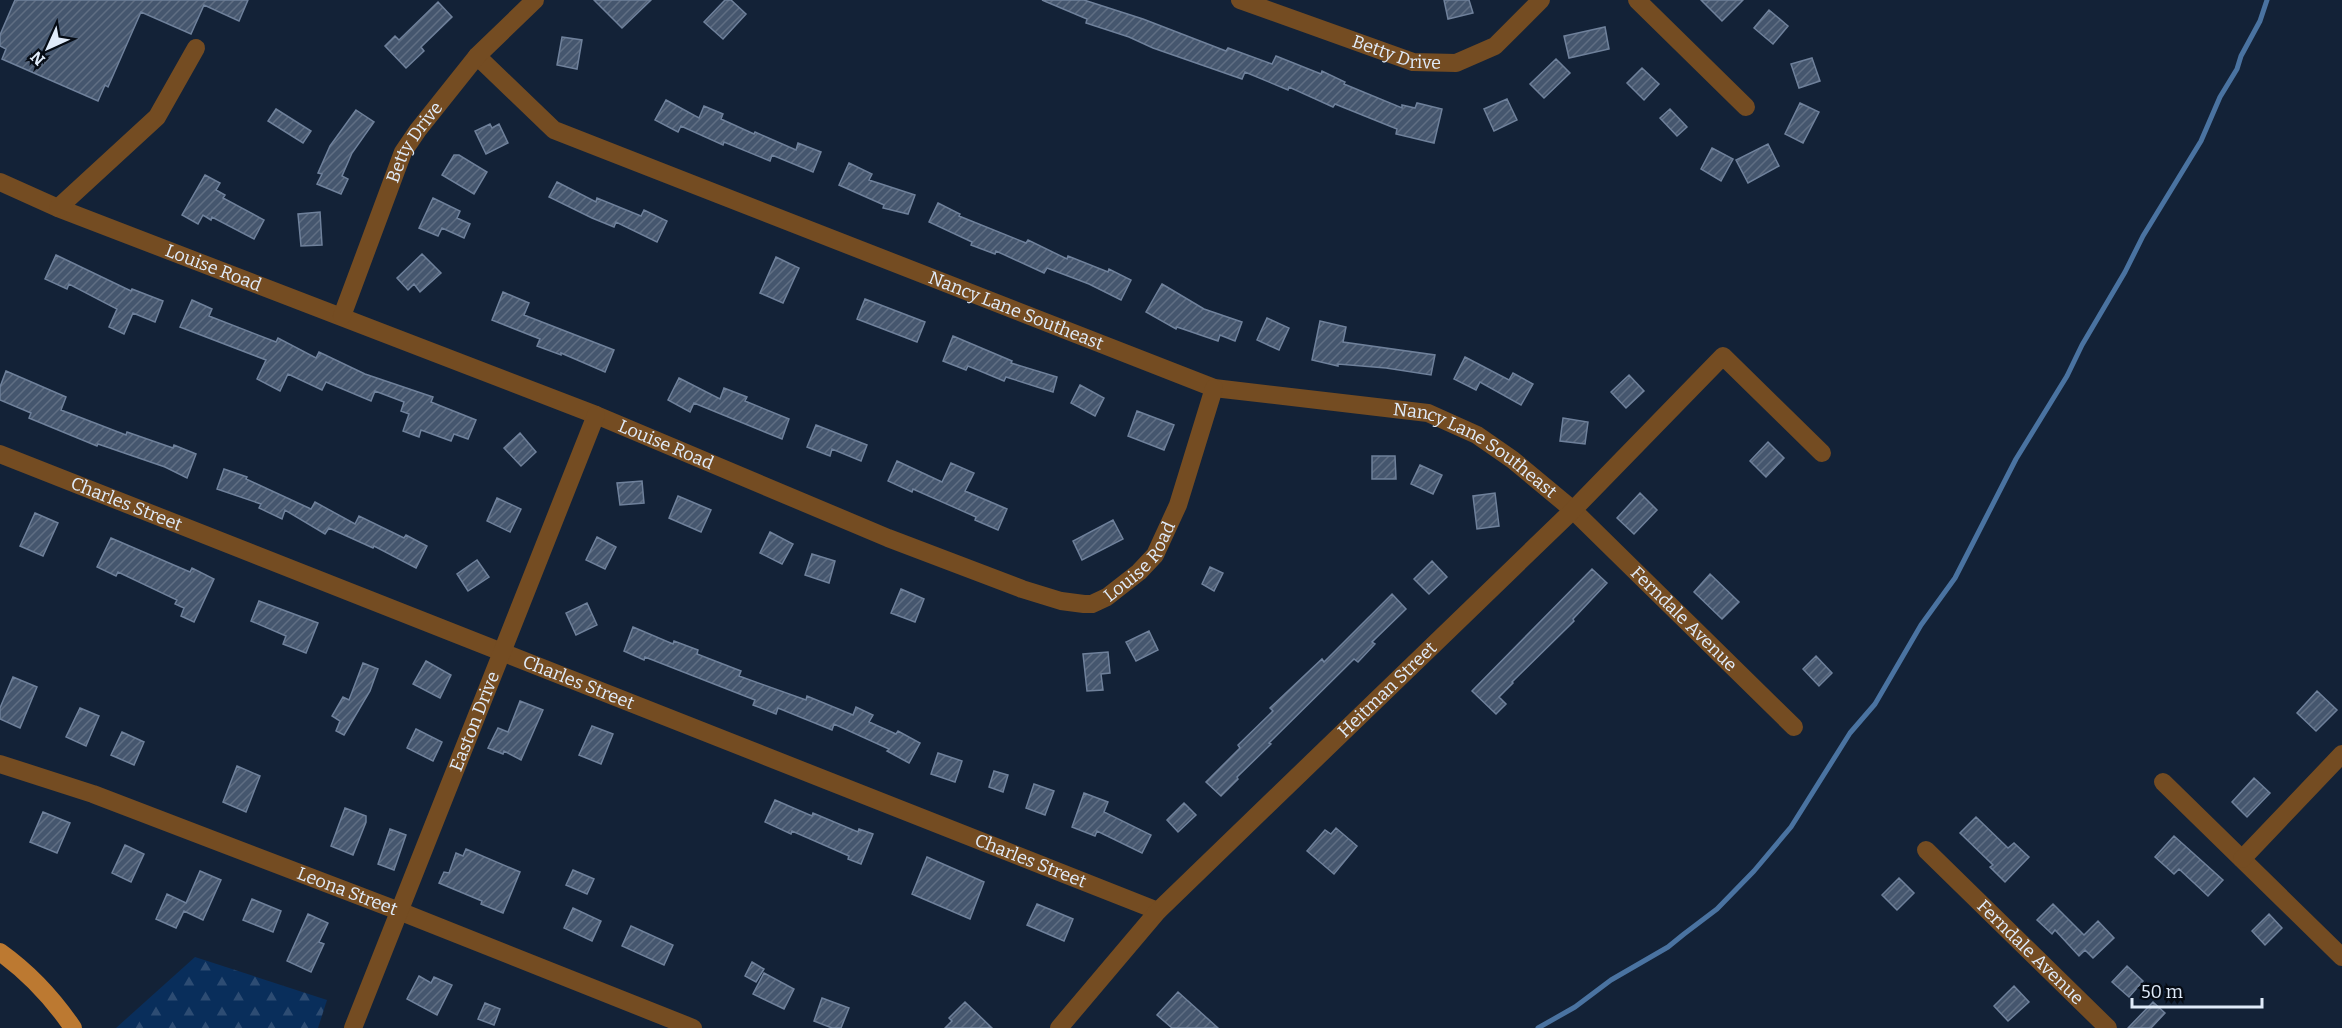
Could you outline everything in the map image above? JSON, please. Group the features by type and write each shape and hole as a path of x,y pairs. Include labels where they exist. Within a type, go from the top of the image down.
{"main road":[{"path":"0,952 43,991 73,1028"}],"street":[{"name":"Betty Drive","path":"342,316 403,153 418,130 477,56 535,0"},
{"name":"Betty Drive","path":"1240,0 1413,62 1456,63 1495,46 1541,0"},
{"path":"1636,0 1746,106"},
{"path":"58,208 157,117 196,48"},
{"name":"Nancy Lane Southeast","path":"477,56 554,130 1214,388 1428,413 1477,435 1512,460 1573,510"},
{"name":"Louise Road","path":"0,182 58,208 596,414 888,538 1022,589 1084,604 1092,604 1107,597 1139,572 1155,555 1178,505 1214,388"},
{"name":"Heitman Street","path":"1066,1025 1158,911 1573,510 1723,356 1822,453"},
{"name":"Easton Drive","path":"353,1028 596,414"},
{"name":"Charles Street","path":"0,454 1158,911"},
{"name":"Ferndale Avenue","path":"1573,510 1794,727"},
{"path":"2242,859 2342,754"},
{"name":"Leona Street","path":"0,764 93,794 399,911 693,1028"},
{"path":"2163,782 2342,957"},
{"name":"Ferndale Avenue","path":"1926,850 2108,1028"}],"green space":[{"path":"195,957 327,1000 318,1028 116,1028"}],"building":[{"path":"15,0 248,0 239,21 204,5 191,34 141,12 108,87 105,85 98,101 2,59 6,49 0,46 0,35"},
{"path":"594,0 651,0 622,28"},
{"path":"725,0 731,0 746,14 723,39 704,22"},
{"path":"1042,0 1084,0 1143,19 1226,51 1228,48 1272,64 1276,56 1321,74 1322,71 1345,82 1344,84 1402,108 1402,105 1415,108 1417,103 1442,109 1434,143 1396,134 1397,129 1335,104 1333,107 1289,87 1288,90 1245,72 1242,79 1153,48 1129,37 1086,23 1087,19"},
{"path":"1444,0 1469,0 1473,13 1448,19"},
{"path":"1701,0 1743,0 1722,21"},
{"path":"438,2 452,17 421,47 424,51 406,68 385,46 395,36 399,40"},
{"path":"1769,10 1788,26 1773,44 1754,28"},
{"path":"1605,27 1609,49 1569,58 1564,36"},
{"path":"562,37 582,40 577,69 557,65"},
{"path":"1812,58 1820,81 1799,88 1791,64"},
{"path":"1556,59 1570,73 1544,98 1530,84"},
{"path":"1642,68 1659,84 1644,100 1627,83"},
{"path":"1507,99 1517,120 1494,131 1484,109"},
{"path":"666,100 699,118 704,106 723,114 721,119 754,134 755,132 796,150 798,143 821,152 813,172 772,155 770,161 724,142 723,145 681,126 678,132 655,120"},
{"path":"1800,103 1819,112 1803,143 1785,134"},
{"path":"276,109 311,131 303,143 268,121"},
{"path":"1670,109 1687,127 1677,136 1660,118"},
{"path":"356,110 374,122 352,153 342,176 348,179 341,194 317,184 322,174 318,173 330,146"},
{"path":"490,124 492,128 499,124 508,143 486,154 475,131"},
{"path":"1768,144 1779,166 1748,183 1736,160"},
{"path":"1712,148 1733,159 1721,181 1701,169"},
{"path":"454,155 459,155 487,172 474,194 442,175"},
{"path":"849,163 872,174 869,180 915,195 908,214 883,208 884,205 839,185"},
{"path":"205,175 220,183 216,190 225,195 223,198 264,220 254,239 212,217 211,220 203,215 198,224 182,215"},
{"path":"557,182 596,202 597,198 641,216 644,210 667,221 657,242 616,222 614,227 549,197"},
{"path":"433,198 460,211 457,218 470,224 464,238 442,228 438,236 419,228"},
{"path":"938,203 960,214 959,216 1026,243 1028,240 1067,259 1068,256 1108,272 1109,269 1131,280 1121,300 1089,284 1047,268 1044,273 996,251 995,254 971,245 972,242 929,222"},
{"path":"320,212 322,245 301,246 298,214"},
{"path":"422,254 441,273 420,292 414,284 408,290 397,278"},
{"path":"56,255 131,291 132,289 163,301 155,322 133,313 124,334 109,327 117,309 69,284 67,289 45,279"},
{"path":"776,257 799,268 783,303 760,293"},
{"path":"1162,284 1204,309 1242,322 1235,341 1220,335 1218,341 1177,327 1176,329 1146,312"},
{"path":"503,292 529,303 524,315 614,350 605,372 561,353 561,355 537,346 540,339 492,320"},
{"path":"865,299 925,322 917,342 857,319"},
{"path":"192,300 212,309 209,316 276,342 278,338 316,358 319,352 365,374 433,397 431,402 476,420 468,439 454,434 451,441 421,430 419,437 403,431 409,414 401,411 404,402 375,391 371,401 326,382 322,390 288,374 280,391 257,379 266,360 180,327"},
{"path":"1267,318 1289,328 1279,350 1257,340"},
{"path":"1320,321 1346,327 1343,342 1435,355 1431,375 1386,368 1338,364 1338,366 1312,360"},
{"path":"953,336 1012,361 1011,363 1057,377 1053,392 1006,377 1004,381 968,366 966,370 943,361"},
{"path":"1465,357 1509,380 1513,373 1533,384 1521,405 1480,382 1476,390 1454,379"},
{"path":"6,371 66,397 61,410 126,435 127,432 173,448 174,445 196,454 187,478 165,467 98,444 97,446 29,418 31,413 0,400 0,387"},
{"path":"1629,375 1644,391 1626,408 1611,392"},
{"path":"679,378 720,399 724,388 747,397 745,401 789,419 782,439 694,403 690,412 668,400"},
{"path":"1080,385 1104,398 1095,416 1071,403"},
{"path":"1137,411 1174,425 1164,450 1128,436"},
{"path":"1563,418 1588,422 1585,444 1560,441"},
{"path":"816,425 867,445 861,461 832,449 830,456 807,447"},
{"path":"520,433 536,452 521,466 504,448"},
{"path":"1768,442 1784,458 1766,477 1750,461"},
{"path":"1372,456 1395,456 1396,479 1372,479"},
{"path":"897,461 942,482 951,463 974,473 965,491 1007,509 998,530 975,520 976,517 913,489 912,492 888,481"},
{"path":"1420,465 1442,475 1433,494 1411,484"},
{"path":"224,469 247,477 246,479 311,509 315,502 355,524 359,516 404,538 406,535 427,546 416,568 374,546 373,548 329,528 325,534 285,510 282,519 259,508 261,504 217,489"},
{"path":"642,481 644,503 620,505 617,483"},
{"path":"1495,493 1499,526 1477,529 1473,496"},
{"path":"1640,493 1657,510 1634,534 1617,518"},
{"path":"678,496 711,510 701,532 669,518"},
{"path":"497,498 521,509 510,532 487,521"},
{"path":"35,513 58,523 43,556 20,546"},
{"path":"1113,520 1123,539 1082,560 1073,541"},
{"path":"770,532 793,544 782,564 760,553"},
{"path":"597,537 616,547 605,569 586,560"},
{"path":"111,538 190,572 192,568 214,579 194,622 181,616 184,608 175,604 177,600 118,572 116,576 97,567"},
{"path":"812,554 835,561 829,583 805,575"},
{"path":"477,560 489,577 468,591 457,574"},
{"path":"1432,561 1447,577 1429,594 1414,579"},
{"path":"1210,567 1223,573 1214,591 1202,584"},
{"path":"1592,569 1607,583 1573,619 1574,621 1499,697 1506,704 1496,714 1472,691"},
{"path":"1710,574 1739,602 1722,619 1694,592"},
{"path":"901,589 924,599 915,622 891,613"},
{"path":"1392,594 1406,609 1372,642 1375,644 1358,662 1354,659 1269,743 1271,744 1221,796 1206,782 1240,748 1238,745 1273,711 1270,708 1322,659 1324,662"},
{"path":"259,601 318,623 306,653 283,644 286,636 251,621"},
{"path":"587,603 597,625 576,635 566,613"},
{"path":"633,627 673,644 674,641 698,650 697,654 741,671 739,676 806,700 807,696 853,715 856,707 873,715 869,722 896,734 898,731 920,743 909,763 887,751 889,749 834,724 832,730 778,708 776,714 753,705 755,700 624,651"},
{"path":"1149,631 1158,650 1136,661 1126,642"},
{"path":"1108,652 1110,673 1101,674 1103,690 1087,691 1083,654"},
{"path":"1816,656 1832,673 1819,686 1803,669"},
{"path":"426,661 451,675 440,698 413,684"},
{"path":"363,663 378,669 370,691 344,735 336,731 340,721 332,716 343,697 349,700"},
{"path":"13,677 37,687 20,728 0,719 0,708"},
{"path":"2317,691 2337,710 2316,731 2297,713"},
{"path":"520,701 543,710 521,760 504,751 503,754 488,748 498,728 508,732"},
{"path":"80,708 99,716 86,746 66,737"},
{"path":"592,726 613,734 601,764 579,755"},
{"path":"416,729 442,742 433,761 407,748"},
{"path":"122,732 144,742 134,765 111,755"},
{"path":"938,753 962,761 955,782 931,774"},
{"path":"237,766 260,776 246,812 223,802"},
{"path":"994,771 1008,775 1003,792 989,787"},
{"path":"2254,778 2270,793 2247,817 2232,802"},
{"path":"1034,784 1054,791 1045,815 1026,808"},
{"path":"1084,793 1108,802 1104,812 1151,835 1142,853 1097,831 1095,836 1072,827"},
{"path":"775,800 858,832 859,829 873,834 861,864 848,859 849,856 792,831 791,834 765,822"},
{"path":"1184,803 1196,815 1178,832 1167,820"},
{"path":"345,808 366,816 366,822 353,855 331,846"},
{"path":"43,812 70,823 57,853 30,842"},
{"path":"1976,817 2008,848 2014,843 2029,857 2005,882 1990,867 1993,865 1960,833"},
{"path":"1336,828 1357,846 1334,874 1307,851 1325,830 1331,834"},
{"path":"390,829 406,835 394,870 378,864"},
{"path":"2174,836 2223,880 2208,896 2179,869 2174,874 2155,857"},
{"path":"125,845 144,854 131,882 112,873"},
{"path":"466,849 520,872 503,913 481,904 482,901 439,883 444,872 449,873 456,853 463,856"},
{"path":"927,857 984,882 970,919 912,894"},
{"path":"573,870 594,879 587,894 566,885"},
{"path":"200,871 221,880 203,920 184,911 176,928 156,919 167,894 186,903"},
{"path":"1899,878 1914,893 1897,910 1882,895"},
{"path":"252,899 281,911 273,932 243,920"},
{"path":"1037,904 1073,919 1064,941 1027,925"},
{"path":"2053,904 2084,935 2098,921 2114,938 2093,958 2085,950 2079,956 2055,930 2052,934 2037,920"},
{"path":"573,908 601,921 592,941 564,928"},
{"path":"308,914 328,923 319,942 324,944 311,972 287,961"},
{"path":"2269,914 2282,928 2265,945 2252,931"},
{"path":"631,926 673,945 664,965 622,946"},
{"path":"752,962 764,969 756,982 745,976"},
{"path":"2127,966 2143,981 2129,997 2112,982"},
{"path":"764,973 794,989 784,1009 753,994"},
{"path":"419,976 431,983 434,977 452,985 437,1015 407,999"},
{"path":"2014,986 2029,1002 2008,1021 1994,1006"},
{"path":"1178,992 1218,1028 1172,1028 1157,1015"},
{"path":"822,998 849,1008 841,1028 832,1028 814,1021"},
{"path":"965,1002 992,1028 945,1028 952,1021 949,1018"},
{"path":"2153,1002 2165,1013 2151,1028 2128,1028"},
{"path":"485,1003 500,1009 494,1025 478,1019"}],"waterway":[{"path":"1538,1028 1575,1007 1611,980 1668,947 1717,909 1754,871 1791,827 1850,733 1875,704 1921,625 1955,578 2016,459 2067,376 2143,236 2201,141 2220,97 2237,69 2241,56 2260,21 2267,0"}]}
